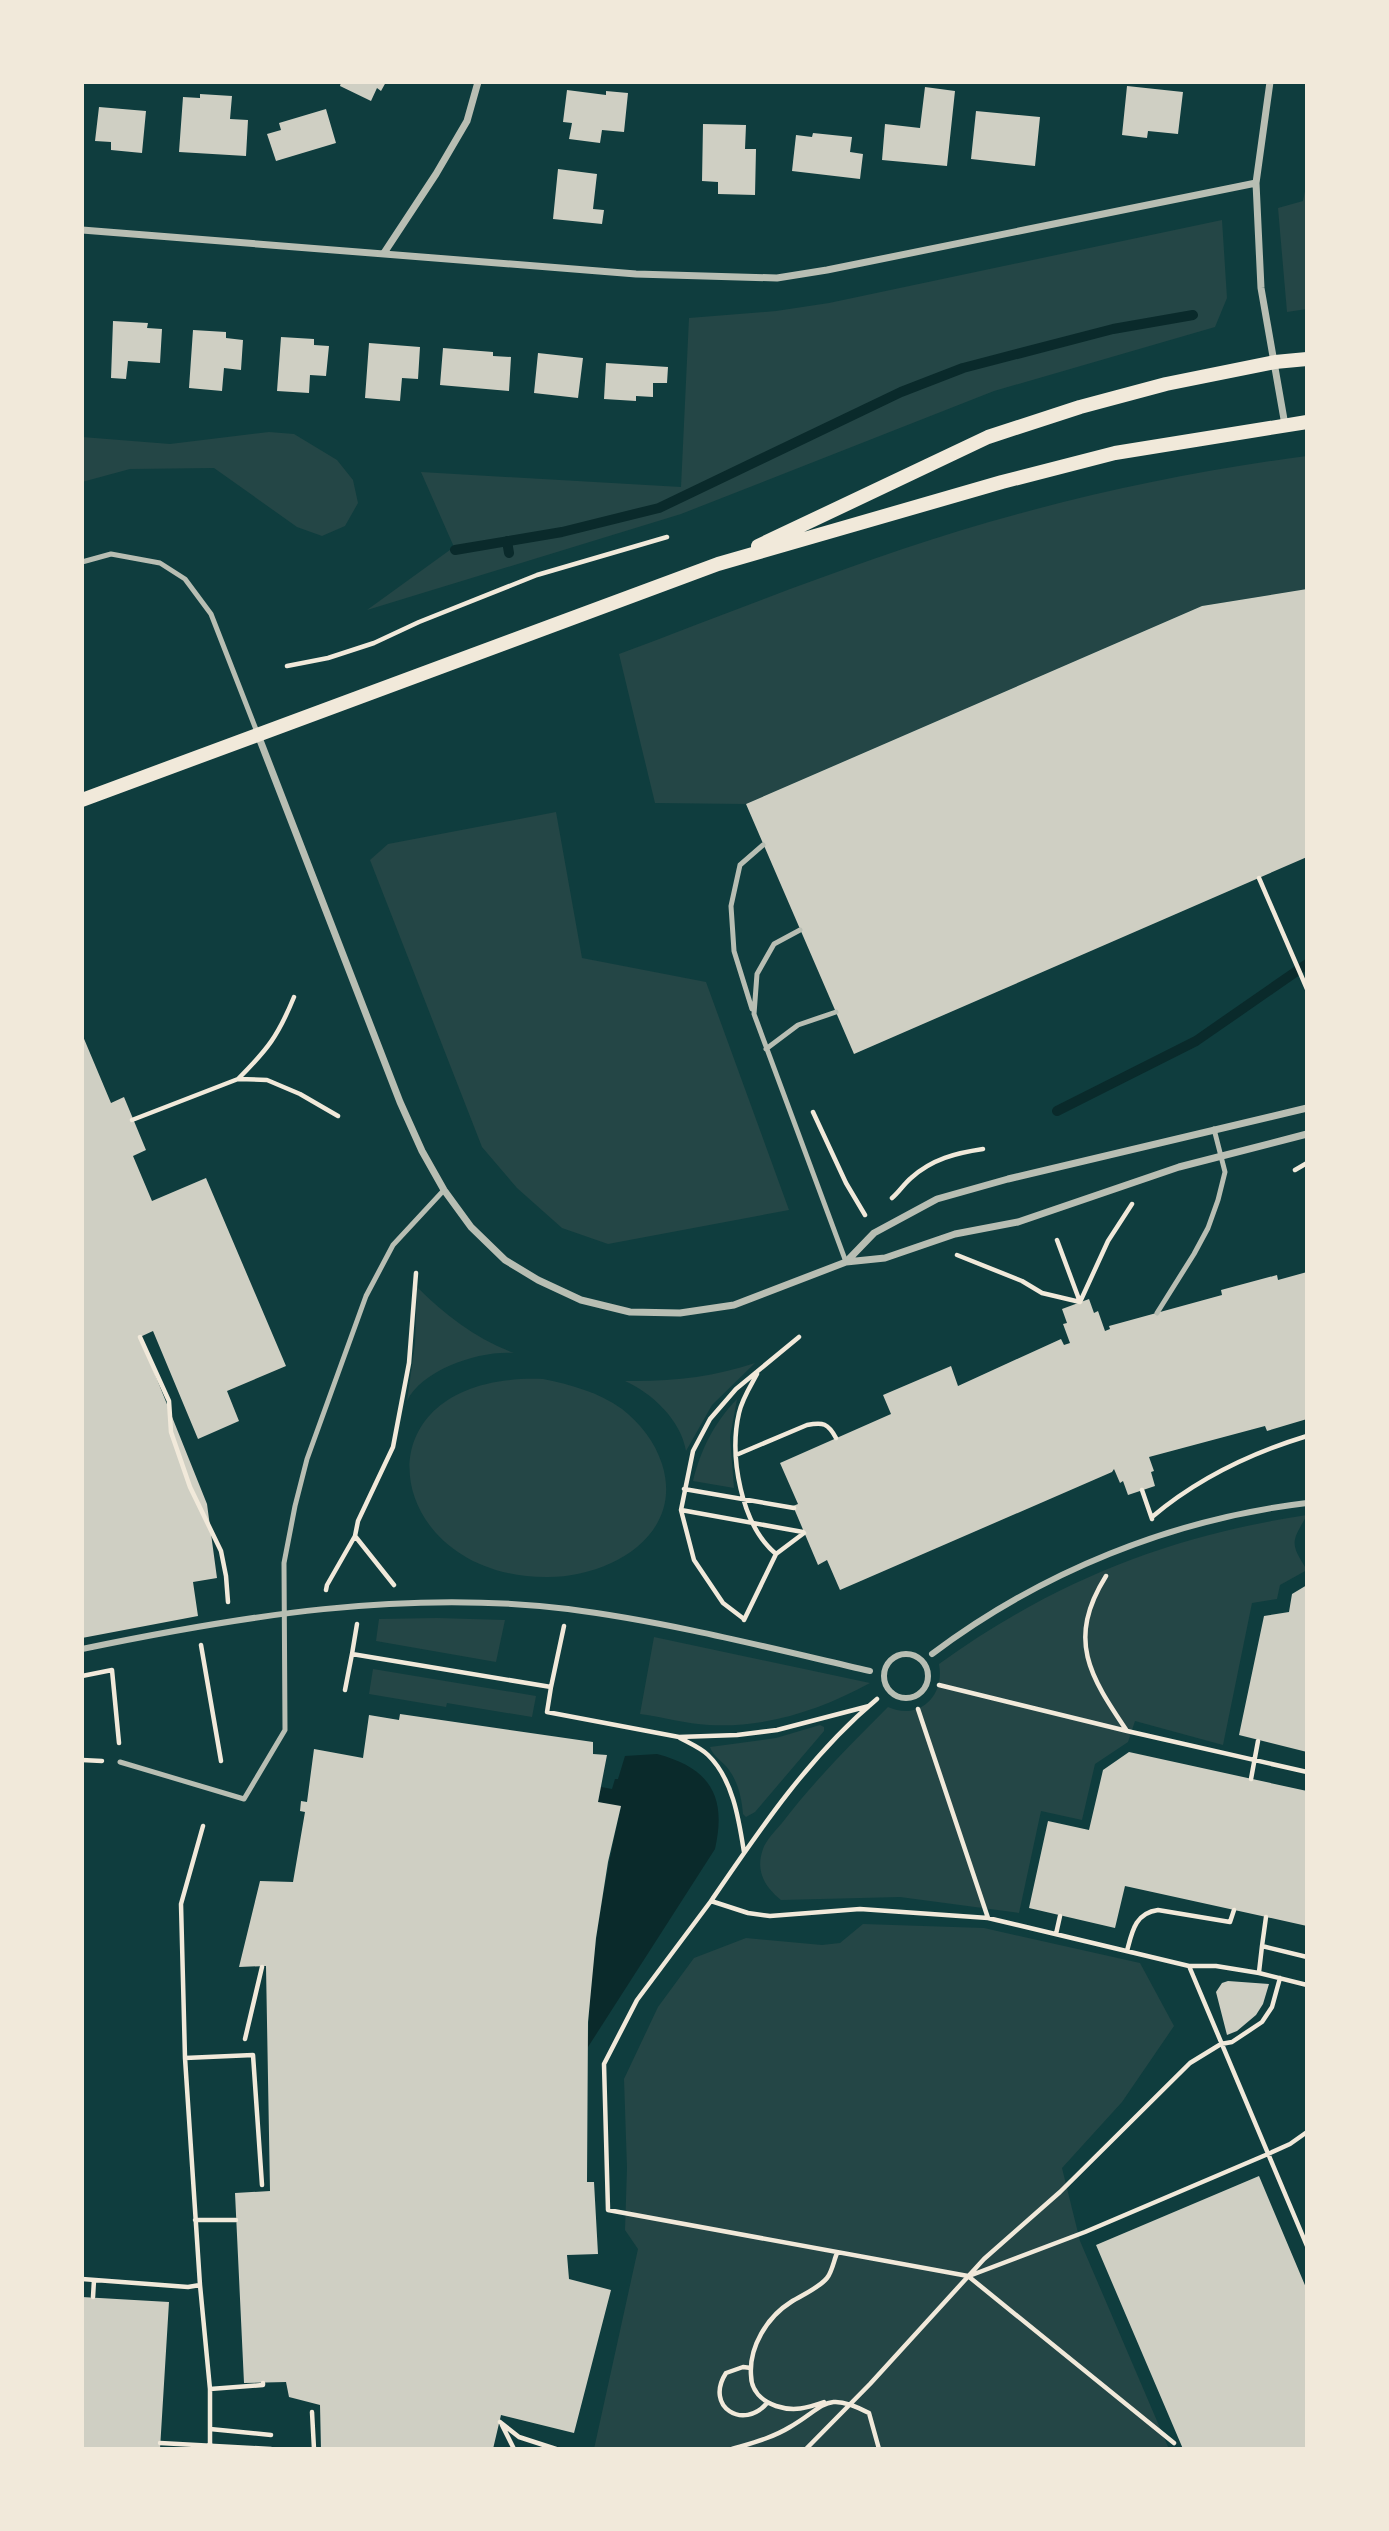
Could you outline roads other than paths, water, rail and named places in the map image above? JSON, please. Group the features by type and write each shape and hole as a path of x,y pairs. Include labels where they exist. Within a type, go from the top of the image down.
{"main road":[{"path":"718,564 988,437 1080,407 1142,391 1275,362 1307,359"},
{"path":"82,800 718,564 1002,482 1115,453 1307,422"}],"street":[{"path":"384,253 467,121 478,82"},
{"path":"1270,82 1256,183 1261,288 1285,425"},
{"path":"82,230 636,274 776,278 1256,183"},
{"path":"258,735 400,1102 422,1151 444,1190 471,1227 505,1260 538,1280 582,1300 630,1312 680,1313 734,1305 846,1262 885,1258 955,1234 1018,1222 1179,1167 1307,1134"},
{"path":"846,1262 874,1233 937,1199 1008,1179 1307,1108"},
{"path":"932,1654 1020,1597 1068,1572 1126,1548 1158,1536 1235,1515 1307,1503"},
{"path":"82,1649 229,1620 360,1605 459,1602 567,1609 740,1641 870,1671"},
{"path":"906,1654 920,1659 928,1676 923,1691 906,1699 891,1693 885,1684 884,1676 889,1662 906,1654"}],"lane":[{"path":"82,562 111,554 160,563 185,579 211,614 258,735"},
{"path":"763,845 740,864 731,906 734,951 766,1049 846,1262"},
{"path":"754,1014 757,974 774,944 800,930"},
{"path":"766,1049 798,1025 836,1012"},
{"path":"1157,1313 1208,1228 1225,1172 1214,1129"},
{"path":"120,1762 244,1799 285,1730 284,1563 307,1458 366,1296 393,1245 444,1190"}],"waterway":[{"path":"455,550 562,532 659,508 901,392 963,368 1113,329 1193,315"},
{"path":"507,541 509,553"},
{"path":"1057,1111 1196,1041 1307,964"}]}
